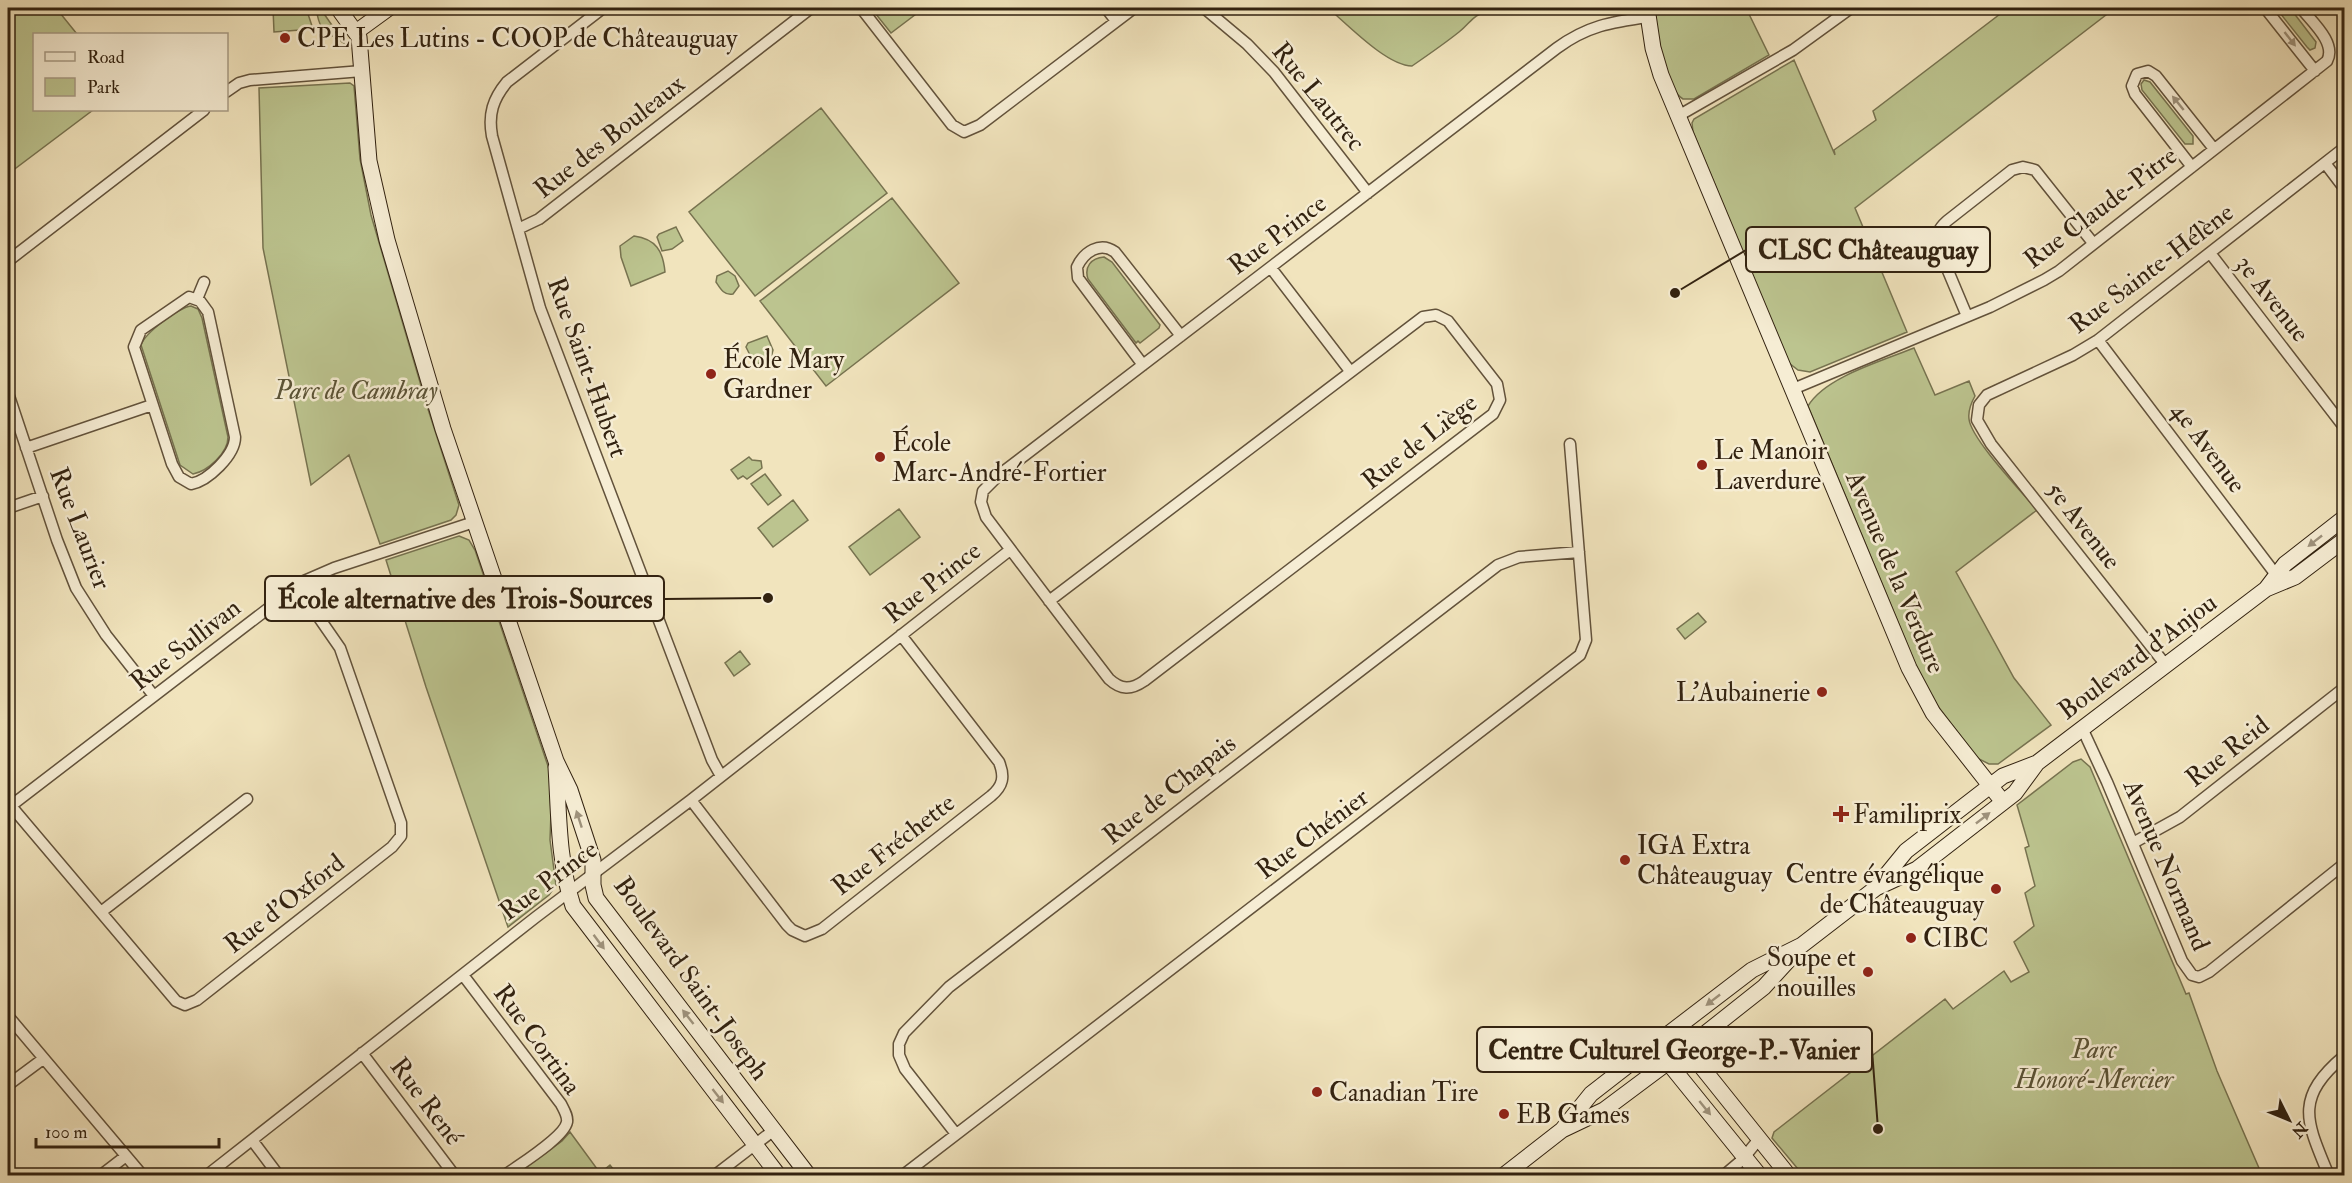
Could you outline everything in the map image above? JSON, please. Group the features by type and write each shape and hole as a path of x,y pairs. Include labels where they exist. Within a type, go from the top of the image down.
{"street":[{"name":"Boulevard Saint-Joseph","path":"338,8 356,32 360,43 369,161 379,210 429,384 556,761 574,802 593,860 596,898 809,1176"},
{"path":"356,32 389,8"},
{"name":"Rue Saint-Hubert","path":"603,8 507,82 493,103 490,119 493,143 540,308 712,760 721,776"},
{"name":"Rue des Bouleaux","path":"518,229 539,219 811,8"},
{"path":"861,8 952,125 964,132 980,125 1134,8"},
{"path":"1106,8 1116,21"},
{"name":"Rue Lautrec","path":"1204,8 1247,44 1274,72 1368,193"},
{"path":"1678,116 1793,50 1851,8"},
{"path":"2265,8 2315,71"},
{"name":"Rue Claude-Pitre","path":"1793,389 1967,316 2044,280 2327,61 2330,50 2325,39 2301,8"},
{"name":"Rue Prince","path":"206,1176 1010,550 984,512 981,502 986,487 1577,34 1647,12"},
{"name":"Avenue de la Verdure","path":"1647,12 1656,61 1678,116 1922,695 1940,723 2003,802"},
{"path":"228,91 239,83 249,80 362,71"},
{"path":"2192,166 2135,94 2132,86 2137,74 2148,71 2156,76 2214,149"},
{"path":"8,261 203,111"},
{"name":"Rue Sainte-Hélène","path":"1977,409 1983,399 1992,392 2073,355 2098,340 2344,148"},
{"path":"2325,163 2344,188"},
{"path":"1967,316 1938,247 1937,236 1947,221 2013,170 2023,167 2035,170 2093,243"},
{"path":"1143,365 1081,284 1077,267 1088,253 1099,247 1115,252 1181,336"},
{"name":"3e Avenue","path":"2210,253 2344,427"},
{"path":"1271,268 1350,371"},
{"path":"197,299 204,282"},
{"path":"189,297 197,299 208,312 232,422 235,443 231,453 199,482 187,483 179,477 172,464 152,405 135,355 136,338 141,330 179,302 189,297"},
{"name":"Rue de Liège","path":"1010,550 1049,601 1109,679 1126,689 1138,685 1493,414 1500,400 1497,384 1454,327 1443,317 1436,315 1417,320 1049,601"},
{"name":"4e Avenue","path":"2098,340 2280,578"},
{"name":"Rue Laurier","path":"8,393 64,558 81,596 106,635 154,696"},
{"path":"26,448 152,405"},
{"name":"5e Avenue","path":"1977,409 1978,424 1994,449 2165,664"},
{"name":"Rue Chénier","path":"902,1176 1580,655 1586,640 1570,444"},
{"path":"8,508 43,496"},
{"name":"Boulevard d'Anjou","path":"1503,1176 1562,1130 1604,1110 1687,1048 1764,987 1802,945 1876,888 1917,869 2015,793 2037,763 2280,578 2285,564 2344,518"},
{"name":"Rue Sullivan","path":"9,807 297,586 324,572 474,522"},
{"name":"Boulevard d'Anjou","path":"2280,578 2295,577 2344,540"},
{"name":"Rue de Chapais","path":"956,1134 905,1069 900,1060 899,1049 904,1033 950,987 1492,569 1504,561 1519,556 1579,552"},
{"name":"Rue d'Oxford","path":"9,807 176,1000 182,1004 189,1004 393,847 400,839 401,823 340,648 297,586"},
{"name":"Rue Fréchette","path":"691,800 787,925 798,934 805,936 822,929 996,793 1002,784 1003,774 999,762 900,635"},
{"name":"Rue Reid","path":"2133,843 2180,817 2344,688"},
{"name":"Avenue Normand","path":"2082,728 2182,961 2187,971 2196,977 2209,972 2344,864"},
{"name":"Boulevard Saint-Joseph","path":"556,761 558,835 569,892 577,912 779,1176"},
{"name":"Boulevard d'Anjou","path":"1876,888 1906,851 2003,776 2037,763"},
{"path":"101,912 247,799"},
{"name":"Boulevard d'Anjou","path":"1562,1130 1591,1094 1654,1045 1752,970 1802,945"},
{"name":"Rue Cortina","path":"463,975 567,1115 565,1127 558,1136 504,1176"},
{"path":"8,1016 143,1176"},
{"path":"1673,1031 1789,1176"},
{"path":"1654,1045 1760,1176"},
{"name":"Rue René","path":"362,1053 455,1176"},
{"path":"2330,1176 2313,1136 2308,1112 2315,1088 2325,1074 2344,1056"},
{"path":"8,1085 43,1059"},
{"path":"714,1176 774,1130"},
{"path":"1723,1176 1745,1156 1759,1139"},
{"path":"252,1140 279,1176"},
{"path":"100,1176 126,1156"}],"green space":[{"path":"8,8 56,8 76,33 33,33 33,111 92,111 8,174"},
{"path":"273,8 302,8 308,14 313,29 274,32"},
{"path":"316,8 320,8 345,44 324,30 319,23"},
{"path":"871,8 924,8 891,33"},
{"path":"1328,8 1490,8 1490,11 1475,17 1412,66 1402,64 1379,52"},
{"path":"1654,8 1746,8 1769,55 1694,99 1683,99 1676,93 1666,71"},
{"path":"2008,8 2115,8 1855,208 1907,332 1810,372 1798,370 1789,363 1693,132 1694,119 1794,60 1835,155 1834,150 1876,120 1873,111"},
{"path":"2276,8 2290,8 2316,42 2315,48 2310,50 2307,47"},
{"path":"2144,80 2150,82 2193,136 2193,144 2185,144 2142,90 2141,84"},
{"name":"Parc de Cambray","path":"350,83 354,86 360,159 371,215 427,406 459,505 456,515 451,520 380,544 349,455 311,485 263,248 259,88"},
{"path":"821,108 887,193 755,296 689,212"},
{"path":"892,198 959,283 826,386 760,301"},
{"path":"676,227 683,241 672,249 662,251 657,237"},
{"path":"634,236 648,240 657,247 665,272 631,286 621,257 620,246"},
{"path":"1104,257 1112,262 1160,325 1140,343 1138,341 1136,343 1088,279 1087,271 1092,261"},
{"path":"728,271 735,276 739,286 733,294 725,293 716,282 717,276"},
{"path":"191,306 198,309 202,318 228,437 221,455 205,469 193,474 180,465 141,345 149,334 163,322 178,311"},
{"path":"767,336 773,350 771,358 755,365 746,347 748,343"},
{"path":"1914,348 1935,395 1969,381 1975,396 1969,413 1972,428 1987,452 2037,510 1956,572 2014,678 2051,725 1998,764 1989,764 1977,758 1937,705 1920,675 1808,406 1816,396 1841,378"},
{"path":"749,457 752,460 761,461 762,468 747,479 743,476 738,479 731,470"},
{"path":"765,474 781,495 768,505 751,484"},
{"path":"793,500 808,520 773,547 758,528"},
{"path":"899,509 920,537 870,575 849,547"},
{"path":"459,536 469,540 475,550 549,769 552,786 550,840 556,885 549,895 508,927 426,687 386,560"},
{"path":"1698,613 1706,622 1685,639 1677,629"},
{"path":"740,651 750,664 734,676 725,663"},
{"name":"Parc Honoré-Mercier","path":"2081,759 2090,767 2186,994 2189,993 2217,1071 2262,1175 1803,1175 1772,1138 1774,1132 1945,999 1953,1009 2004,971 2011,982 2029,972 2014,942 2034,926 2025,893 2035,886 2025,848 2029,846 2017,805 2073,762"},
{"path":"570,1132 600,1173 610,1165 618,1175 516,1175 562,1141"}],"place":[{"name":"CPE Les Lutins - COOP de Châteauguay","path":"285,38"},
{"name":"CLSC Châteauguay","path":"1675,293"},
{"name":"École Mary Gardner","path":"711,374"},
{"name":"École Marc-André-Fortier","path":"880,457"},
{"name":"Le Manoir Laverdure","path":"1702,465"},
{"name":"École alternative des Trois-Sources","path":"768,598"},
{"name":"L'Aubainerie","path":"1822,692"},
{"name":"Familiprix","path":"1841,814"},
{"name":"IGA Extra Châteauguay","path":"1625,860"},
{"name":"Centre évangélique de Châteauguay","path":"1996,889"},
{"name":"CIBC","path":"1911,938"},
{"name":"Soupe et nouilles","path":"1868,972"},
{"name":"Canadian Tire","path":"1317,1092"},
{"name":"EB Games","path":"1504,1114"},
{"name":"Centre Culturel George-P.-Vanier","path":"1878,1129"}]}
